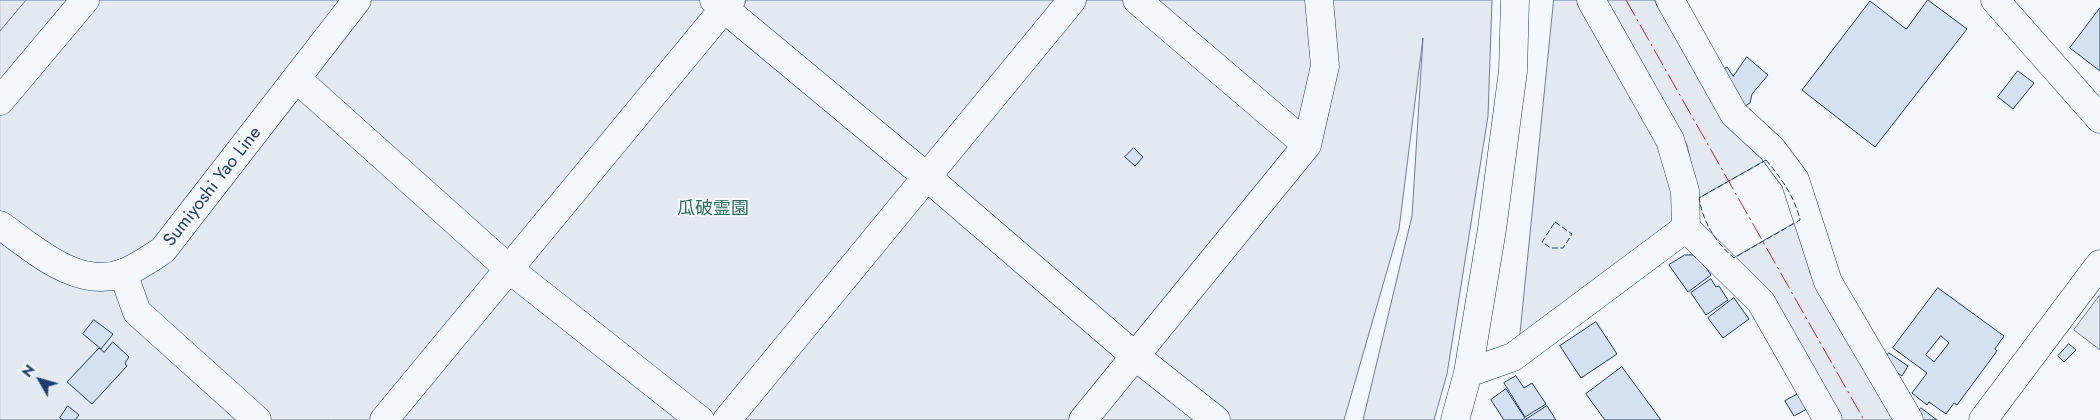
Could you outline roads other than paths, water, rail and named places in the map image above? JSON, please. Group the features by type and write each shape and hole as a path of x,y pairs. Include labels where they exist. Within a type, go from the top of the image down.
{"street":[{"path":"0,101 84,0"},
{"name":"Sumiyoshi Yao Line","path":"0,225 38,252 74,273 98,278 123,274 163,250 357,0"},
{"path":"727,420 1072,0"},
{"path":"1137,0 1307,145"},
{"path":"1083,420 1307,145 1325,66 1319,0"},
{"path":"1455,420 1468,373 1492,229 1513,71 1515,0"},
{"path":"1591,0 1670,140 1685,191 1686,228 1761,302 1828,420"},
{"path":"1995,0 2100,119"},
{"path":"384,420 509,269 723,3 1135,356 1216,420"},
{"path":"1680,5 1734,114 1772,149 1795,180 1828,282 1909,420"},
{"path":"297,79 509,269 700,420"},
{"path":"1468,373 1513,357 1686,228"},
{"path":"1983,420 2100,264"},
{"path":"123,274 137,312 257,420"}],"park label":[{"name":"瓜破霊園","path":"713,210"}]}
